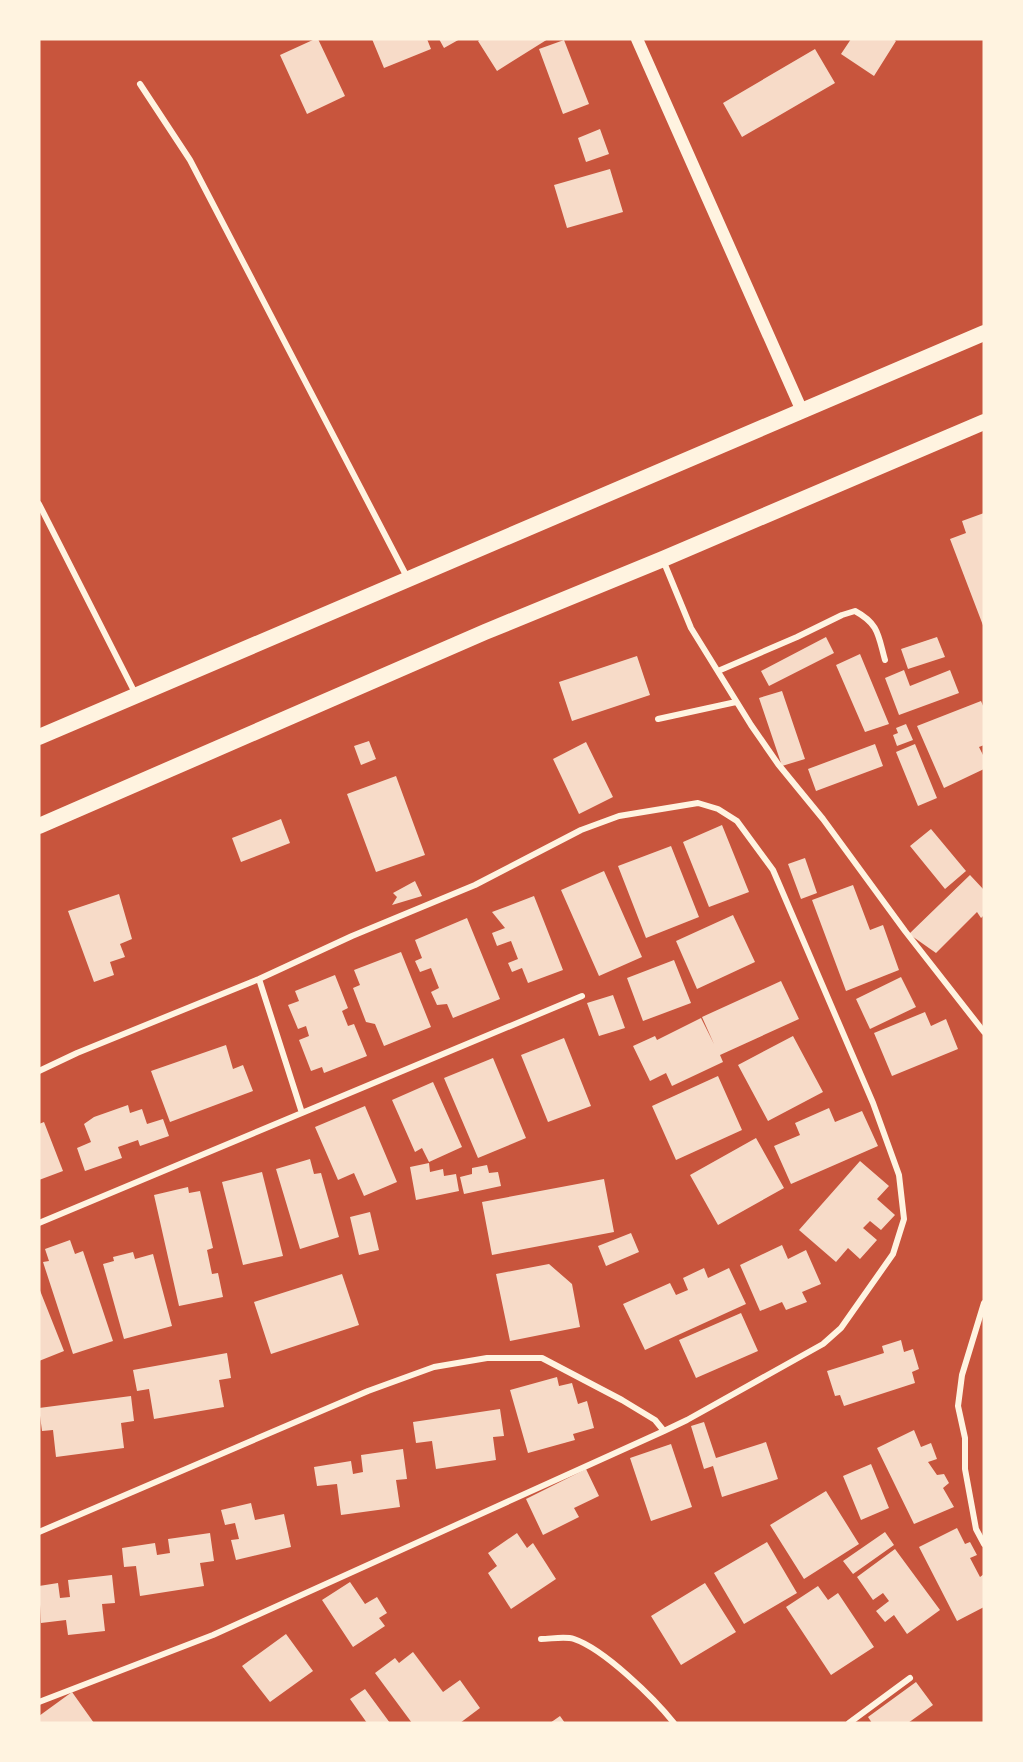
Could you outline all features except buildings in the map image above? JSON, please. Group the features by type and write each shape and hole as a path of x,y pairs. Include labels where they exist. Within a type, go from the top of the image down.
{"highway":[{"path":"39,737 984,333"},
{"path":"39,826 485,632 984,422"}],"main road":[{"path":"637,39 802,411"}],"street":[{"path":"140,84 190,160 408,579"},
{"path":"39,504 137,696"},
{"path":"663,559 691,628 736,702 778,764 823,819 905,931 984,1032"},
{"path":"718,671 855,611 869,619 877,630 885,660"},
{"path":"658,719 736,702"},
{"path":"39,1071 475,885 581,830 620,816 698,803 718,809 737,821 773,870 873,1103 899,1174 904,1219 892,1254 841,1328 823,1344 687,1420 213,1635 39,1702"},
{"path":"259,979 302,1113"},
{"path":"39,1223 582,996"},
{"path":"984,1304 962,1375 958,1406 965,1438 965,1469 976,1529 984,1544"},
{"path":"39,1532 368,1391 434,1367 488,1358 542,1358 622,1400 655,1420 664,1431"},
{"path":"541,1640 572,1639 599,1652 659,1704 674,1723"},
{"path":"849,1723 910,1678"}]}
